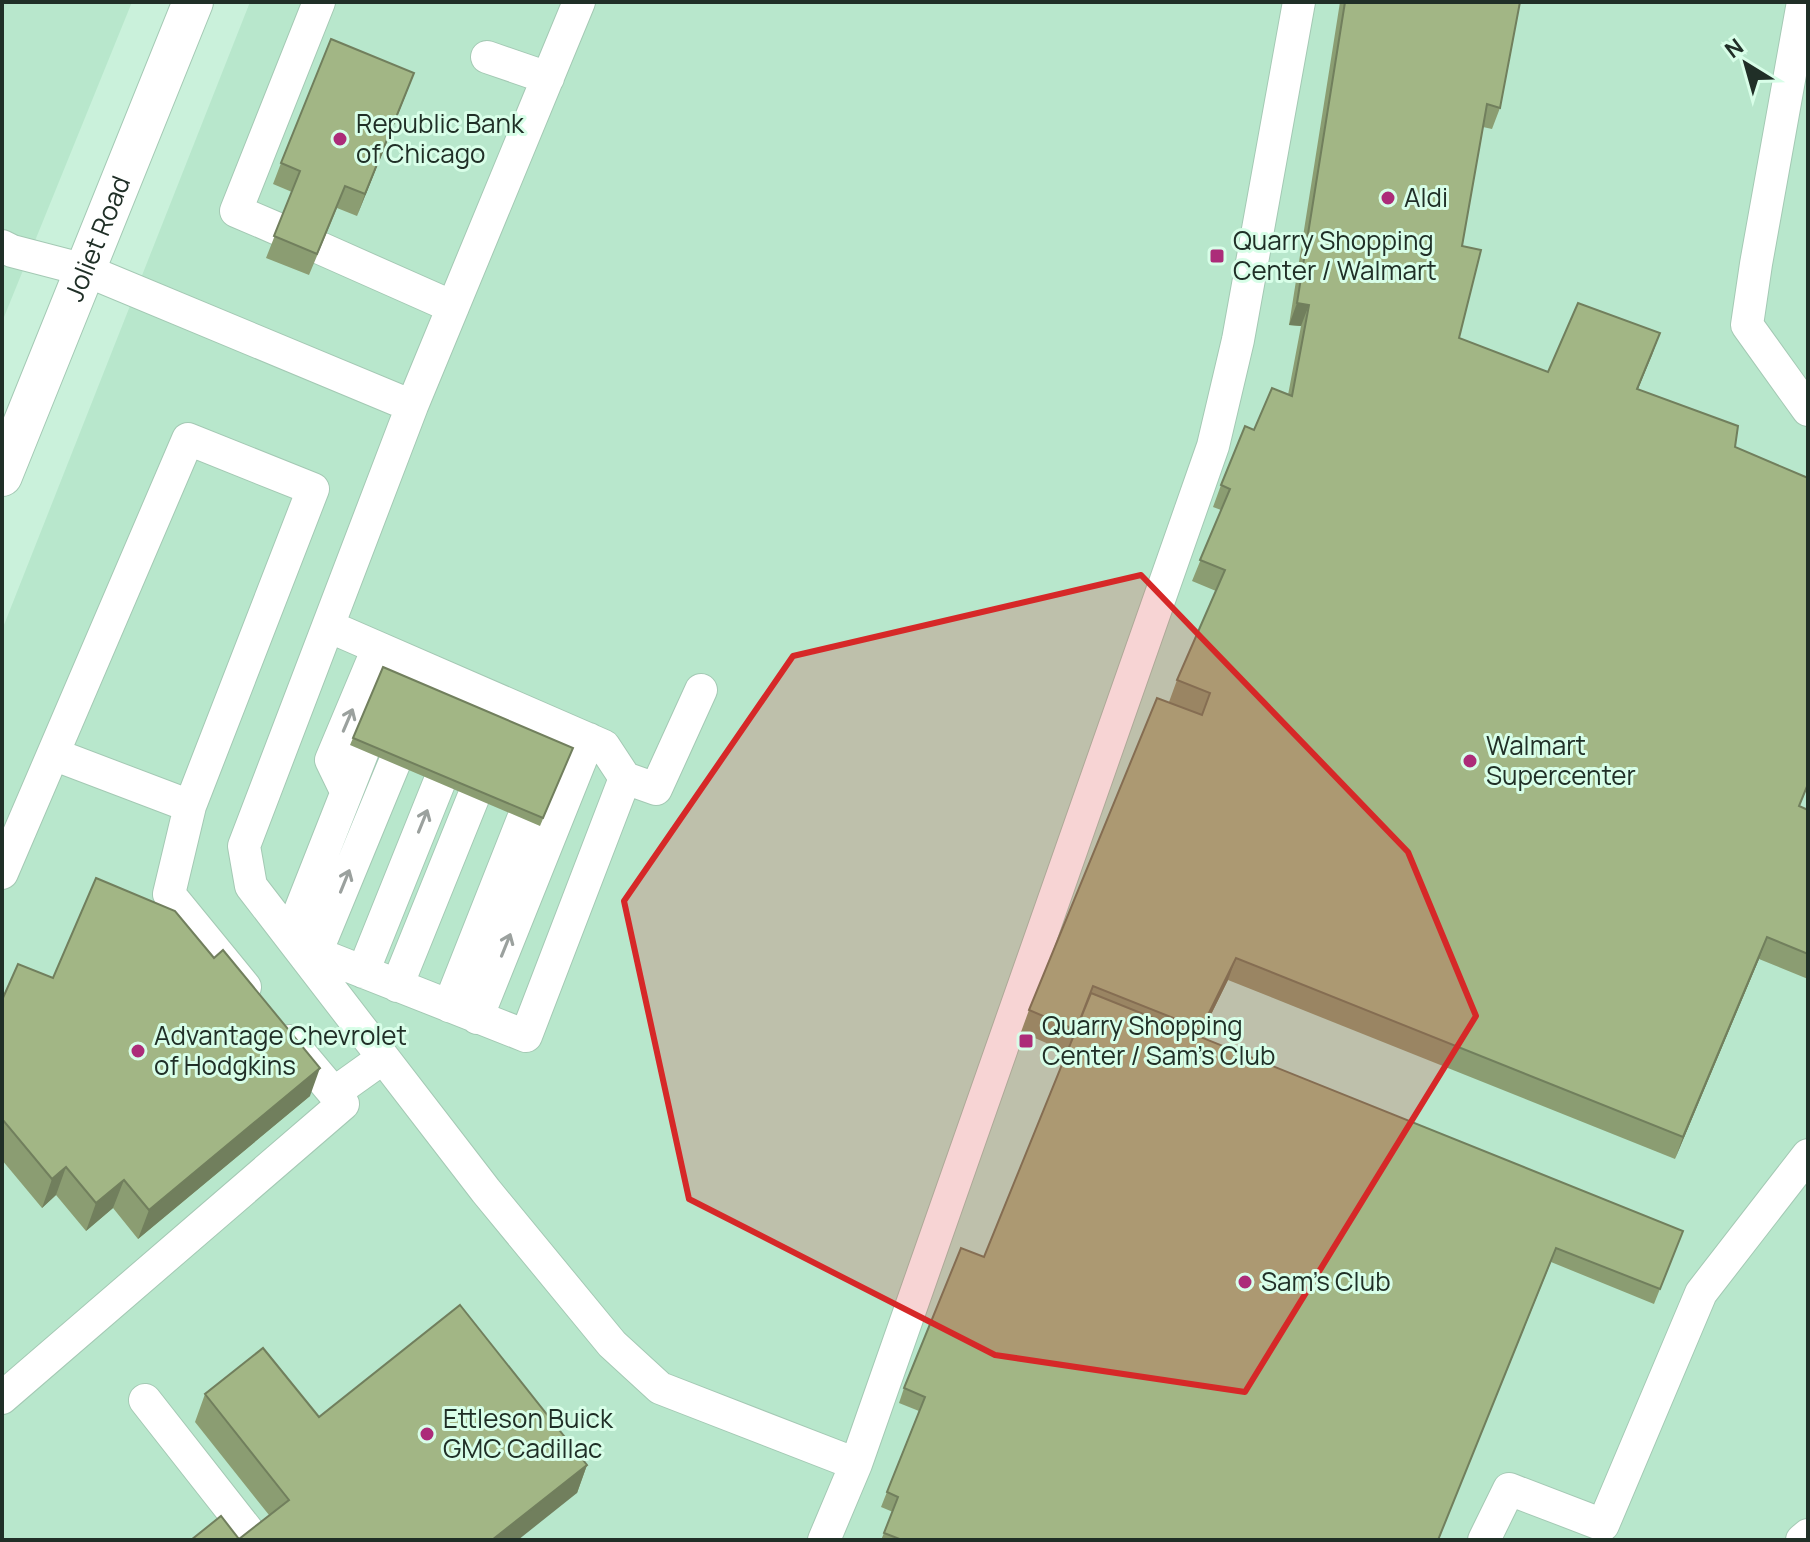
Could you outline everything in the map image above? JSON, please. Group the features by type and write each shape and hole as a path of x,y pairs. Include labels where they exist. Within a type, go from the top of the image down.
{"main road":[{"name":"Joliet Road","path":"2,476 193,2"}],"street":[{"path":"278,229 236,211 319,2"},
{"path":"579,2 412,406 244,846 251,886 301,945 486,1191 612,1344 660,1388 856,1464"},
{"path":"824,1540 856,1464 1213,446 1238,340 1299,2"},
{"path":"1803,2 1747,325 1808,410"},
{"path":"487,57 548,78"},
{"path":"2,246 85,270 412,406"},
{"path":"320,248 453,307"},
{"path":"2,1398 343,1104 169,894 190,806 313,489 188,439 3,869"},
{"path":"328,626 427,682 567,738 604,746 625,778 656,789 701,690"},
{"path":"346,791 331,760 390,662"},
{"path":"463,1012 567,738"},
{"path":"301,945 346,791 363,751"},
{"path":"53,754 190,806"},
{"path":"301,945 394,764"},
{"path":"301,945 526,1036 625,778"},
{"path":"363,972 439,783"},
{"path":"397,986 473,798"},
{"path":"463,1012 523,819"},
{"path":"334,1093 383,1058"},
{"path":"1484,1540 1509,1489 1603,1525 1701,1293 1808,1155"},
{"path":"145,1400 255,1540"},
{"path":"1802,1540 1808,1535"}],"highlighted area":[{"path":"1141,575 1408,852 1476,1016 1245,1392 995,1355 689,1199 624,901 793,656"}],"shaded area":[{"path":"2,2 132,2 2,322"},
{"path":"250,2 1808,2 1808,1540 2,1540 2,630"}],"building":[{"name":"Walmart Supercenter","path":"1345,2 1520,2 1500,108 1487,104 1462,246 1481,250 1459,338 1548,372 1578,303 1660,333 1637,389 1738,426 1735,447 1808,478 1808,784 1799,806 1808,810 1808,954 1767,937 1683,1137 1236,958 1201,1029 1093,986 1076,1030 1029,1010 1157,698 1202,715 1210,693 1177,680 1225,570 1200,560 1230,489 1221,485 1245,426 1254,430 1272,388 1292,396 1309,305 1297,303"},
{"name":"Republic Bank of Chicago","path":"331,39 414,73 365,194 345,186 317,254 274,236 300,171 281,163"},
{"path":"383,667 573,748 543,818 353,738"},
{"name":"Advantage Chevrolet of Hodgkins","path":"96,878 175,911 214,958 223,950 320,1068 149,1210 124,1180 96,1203 66,1167 52,1179 2,1119 2,1000 18,964 53,978"},
{"name":"Sam's Club","path":"1091,993 1683,1231 1660,1289 1556,1248 1438,1540 902,1540 884,1533 898,1497 887,1492 925,1397 904,1388 961,1248 984,1257"},
{"name":"Ettleson Buick GMC Cadillac","path":"460,1305 587,1465 492,1540 191,1540 221,1516 239,1539 289,1500 205,1394 263,1348 319,1417"}],"place":[{"name":"Republic Bank of Chicago","path":"340,139"},
{"name":"Aldi","path":"1388,198"},
{"name":"Quarry Shopping Center / Walmart","path":"1217,256"},
{"name":"Walmart Supercenter","path":"1470,761"},
{"name":"Quarry Shopping Center / Sam's Club","path":"1026,1041"},
{"name":"Advantage Chevrolet of Hodgkins","path":"138,1051"},
{"name":"Sam's Club","path":"1245,1282"},
{"name":"Ettleson Buick GMC Cadillac","path":"427,1434"}]}
